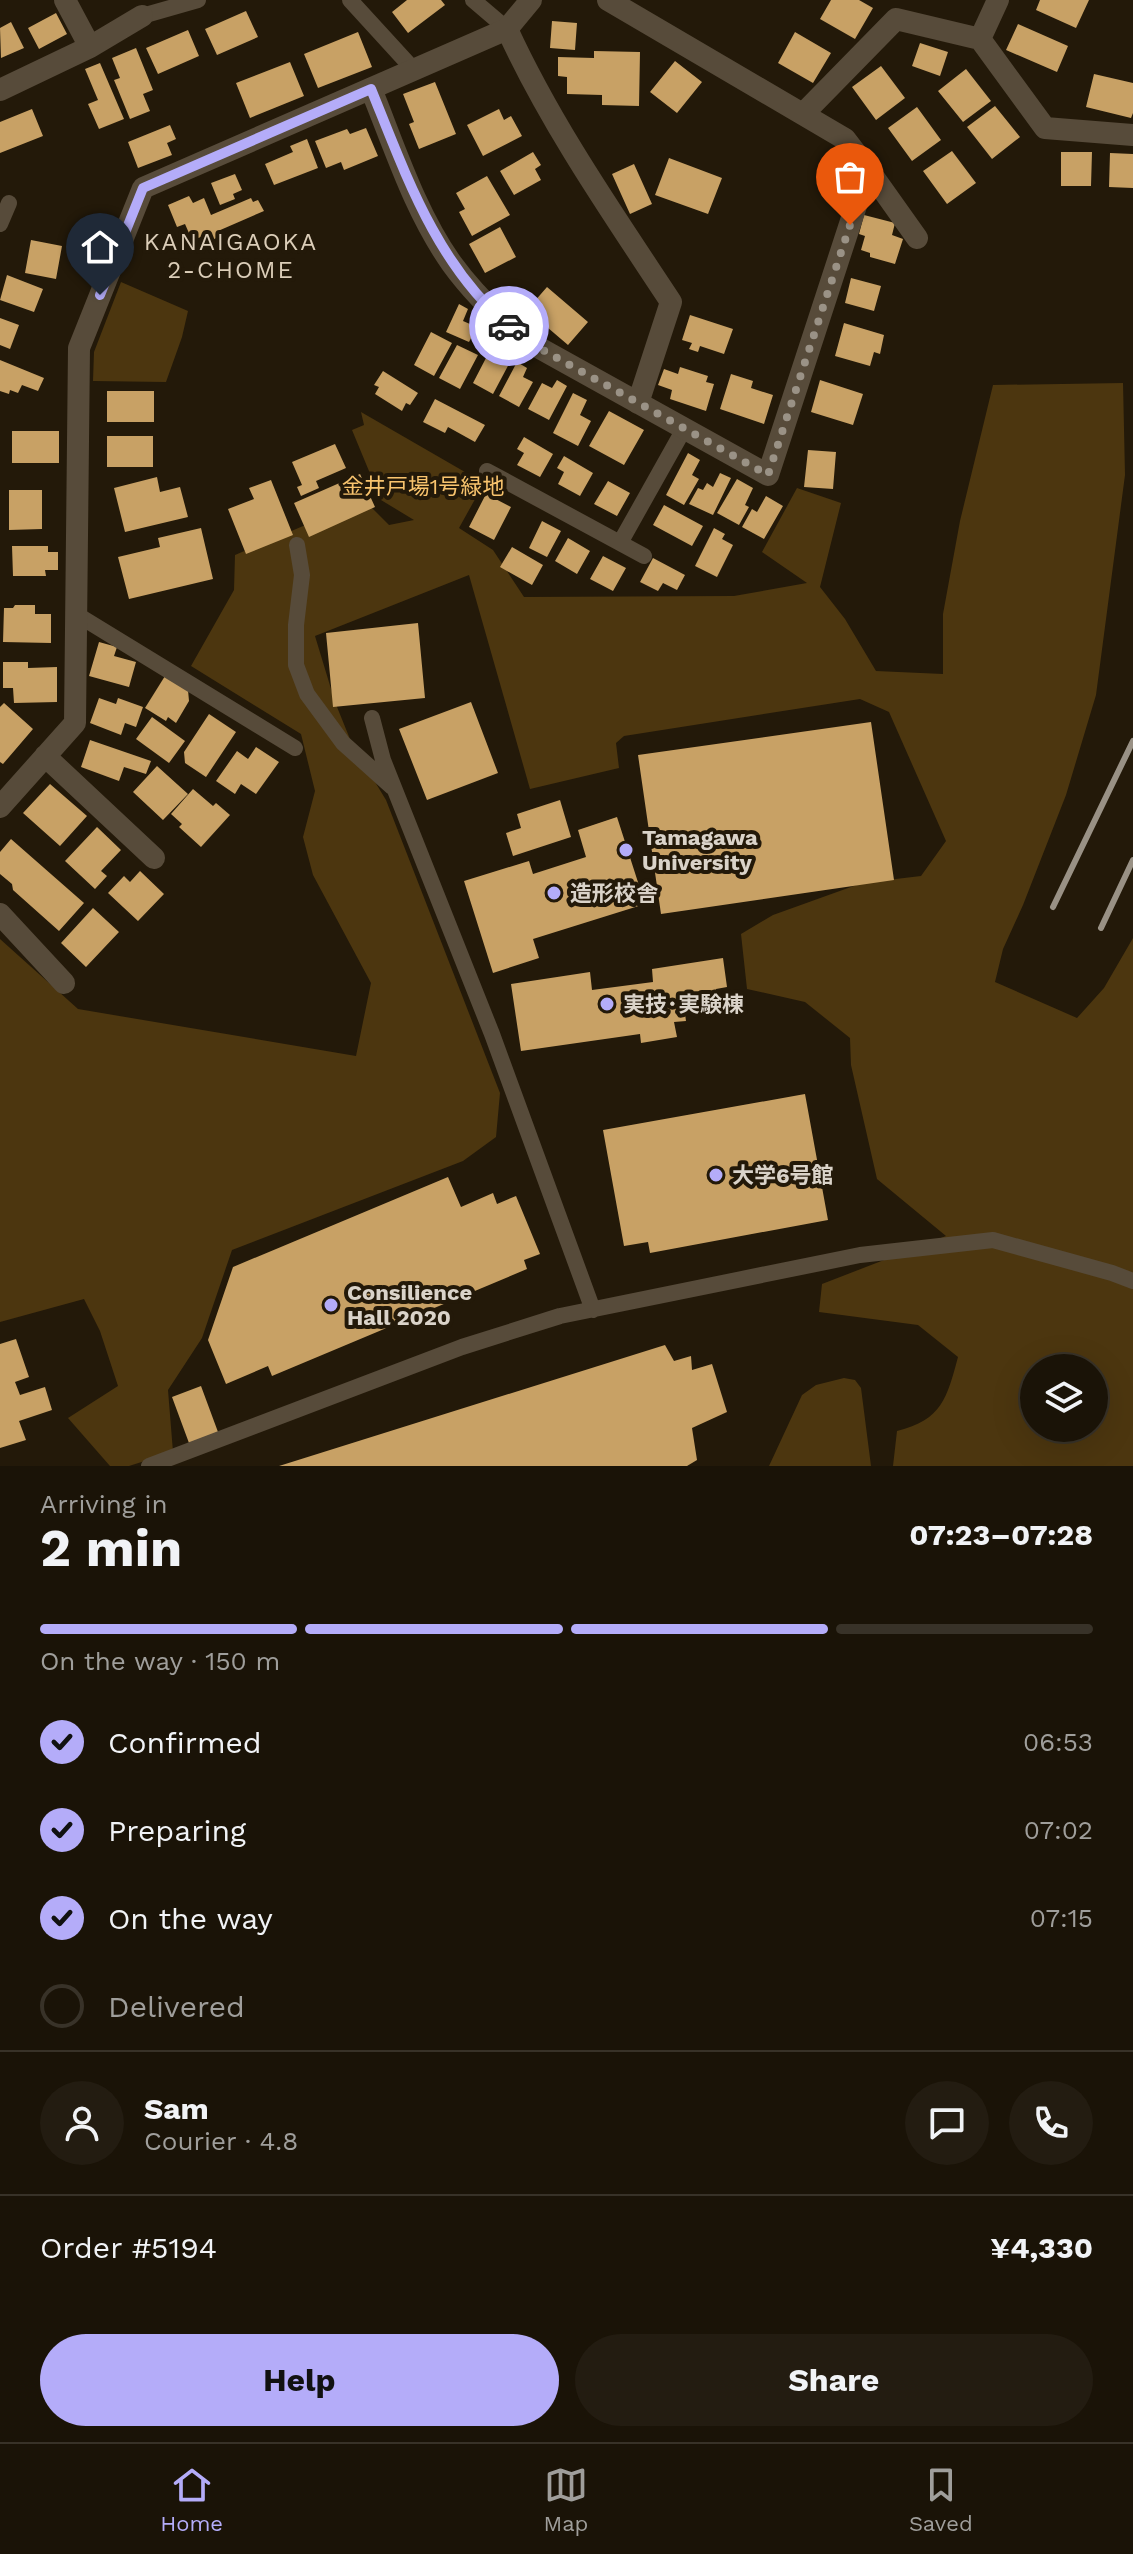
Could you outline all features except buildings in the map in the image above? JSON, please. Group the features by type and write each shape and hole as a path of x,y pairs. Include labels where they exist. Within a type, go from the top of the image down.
{"street":[{"path":"65,0 90,47"},
{"path":"0,807 75,723 79,348 143,188 507,29 531,0"},
{"path":"608,0 845,139 917,238"},
{"path":"980,39 998,0"},
{"path":"0,90 90,47 142,16"},
{"path":"803,114 896,19 980,39 1045,128 1133,135"},
{"path":"507,29 572,149 671,302 638,403"},
{"path":"371,89 421,211 452,264 492,312 525,340 768,475 868,169"},
{"path":"45,756 154,858"},
{"path":"0,914 64,983"}],"lane":[{"path":"142,16 198,0"},
{"path":"350,0 414,70"},
{"path":"473,0 507,29"},
{"path":"0,224 9,203"},
{"path":"620,543 684,429"},
{"path":"487,471 644,556"},
{"path":"297,545 302,575 296,625 296,665 307,694 343,743 396,791"},
{"path":"76,614 295,748"},
{"path":"372,718 383,760 492,1034 593,1310"},
{"path":"149,1466 462,1347 560,1316 860,1255 993,1240 1133,1281"}],"green space":[{"path":"121,282 188,311 166,382 93,381 94,352"},
{"name":"金井戸場1号緑地","path":"1123,383 1125,475 1096,695 1066,795 1003,949 995,982 1077,1018 1104,988 1133,938 1133,1466 893,1466 897,1431 924,1421 933,1414 946,1396 958,1357 918,1325 819,1312 822,1284 946,1236 877,1179 851,1065 850,1038 805,1002 747,989 741,934 773,915 862,883 921,876 946,841 889,712 860,699 624,736 616,743 619,768 530,789 469,575 315,636 335,702 352,744 386,800 500,1093 496,1137 463,1161 232,1250 202,1338 168,1390 173,1452 129,1466 110,1466 68,1418 118,1386 100,1331 84,1299 0,1322 0,939 78,1009 356,1056 371,983 313,875 303,837 315,791 301,734 191,666 234,590 235,555 364,500 389,525 414,520 381,500 352,430 364,425 361,412 484,483 459,528 493,550 524,597 734,596 807,583 762,552 797,488 841,503 820,587 845,619 876,671 943,674 943,614 960,521 993,385"},
{"path":"844,1378 855,1380 861,1388 871,1466 769,1466 802,1395 816,1385"}],"railway":[{"path":"1053,907 1133,741"},
{"path":"1101,928 1133,860"}],"way so far":[{"path":"509,326 525,340 768,475 850,225"}],"place":[{"name":"Tamagawa University","path":"626,850"},
{"name":"造形校舎","path":"554,893"},
{"name":"実技･実験棟","path":"607,1004"},
{"name":"大学6号館","path":"716,1175"},
{"name":"Consilience Hall 2020","path":"331,1305"}],"district":[{"name":"KANAIGAOKA 2-CHOME","path":"231,256"}],"route":[{"path":"100,295 143,188 371,89 421,211 436,237 452,264 492,312 509,326"}]}
